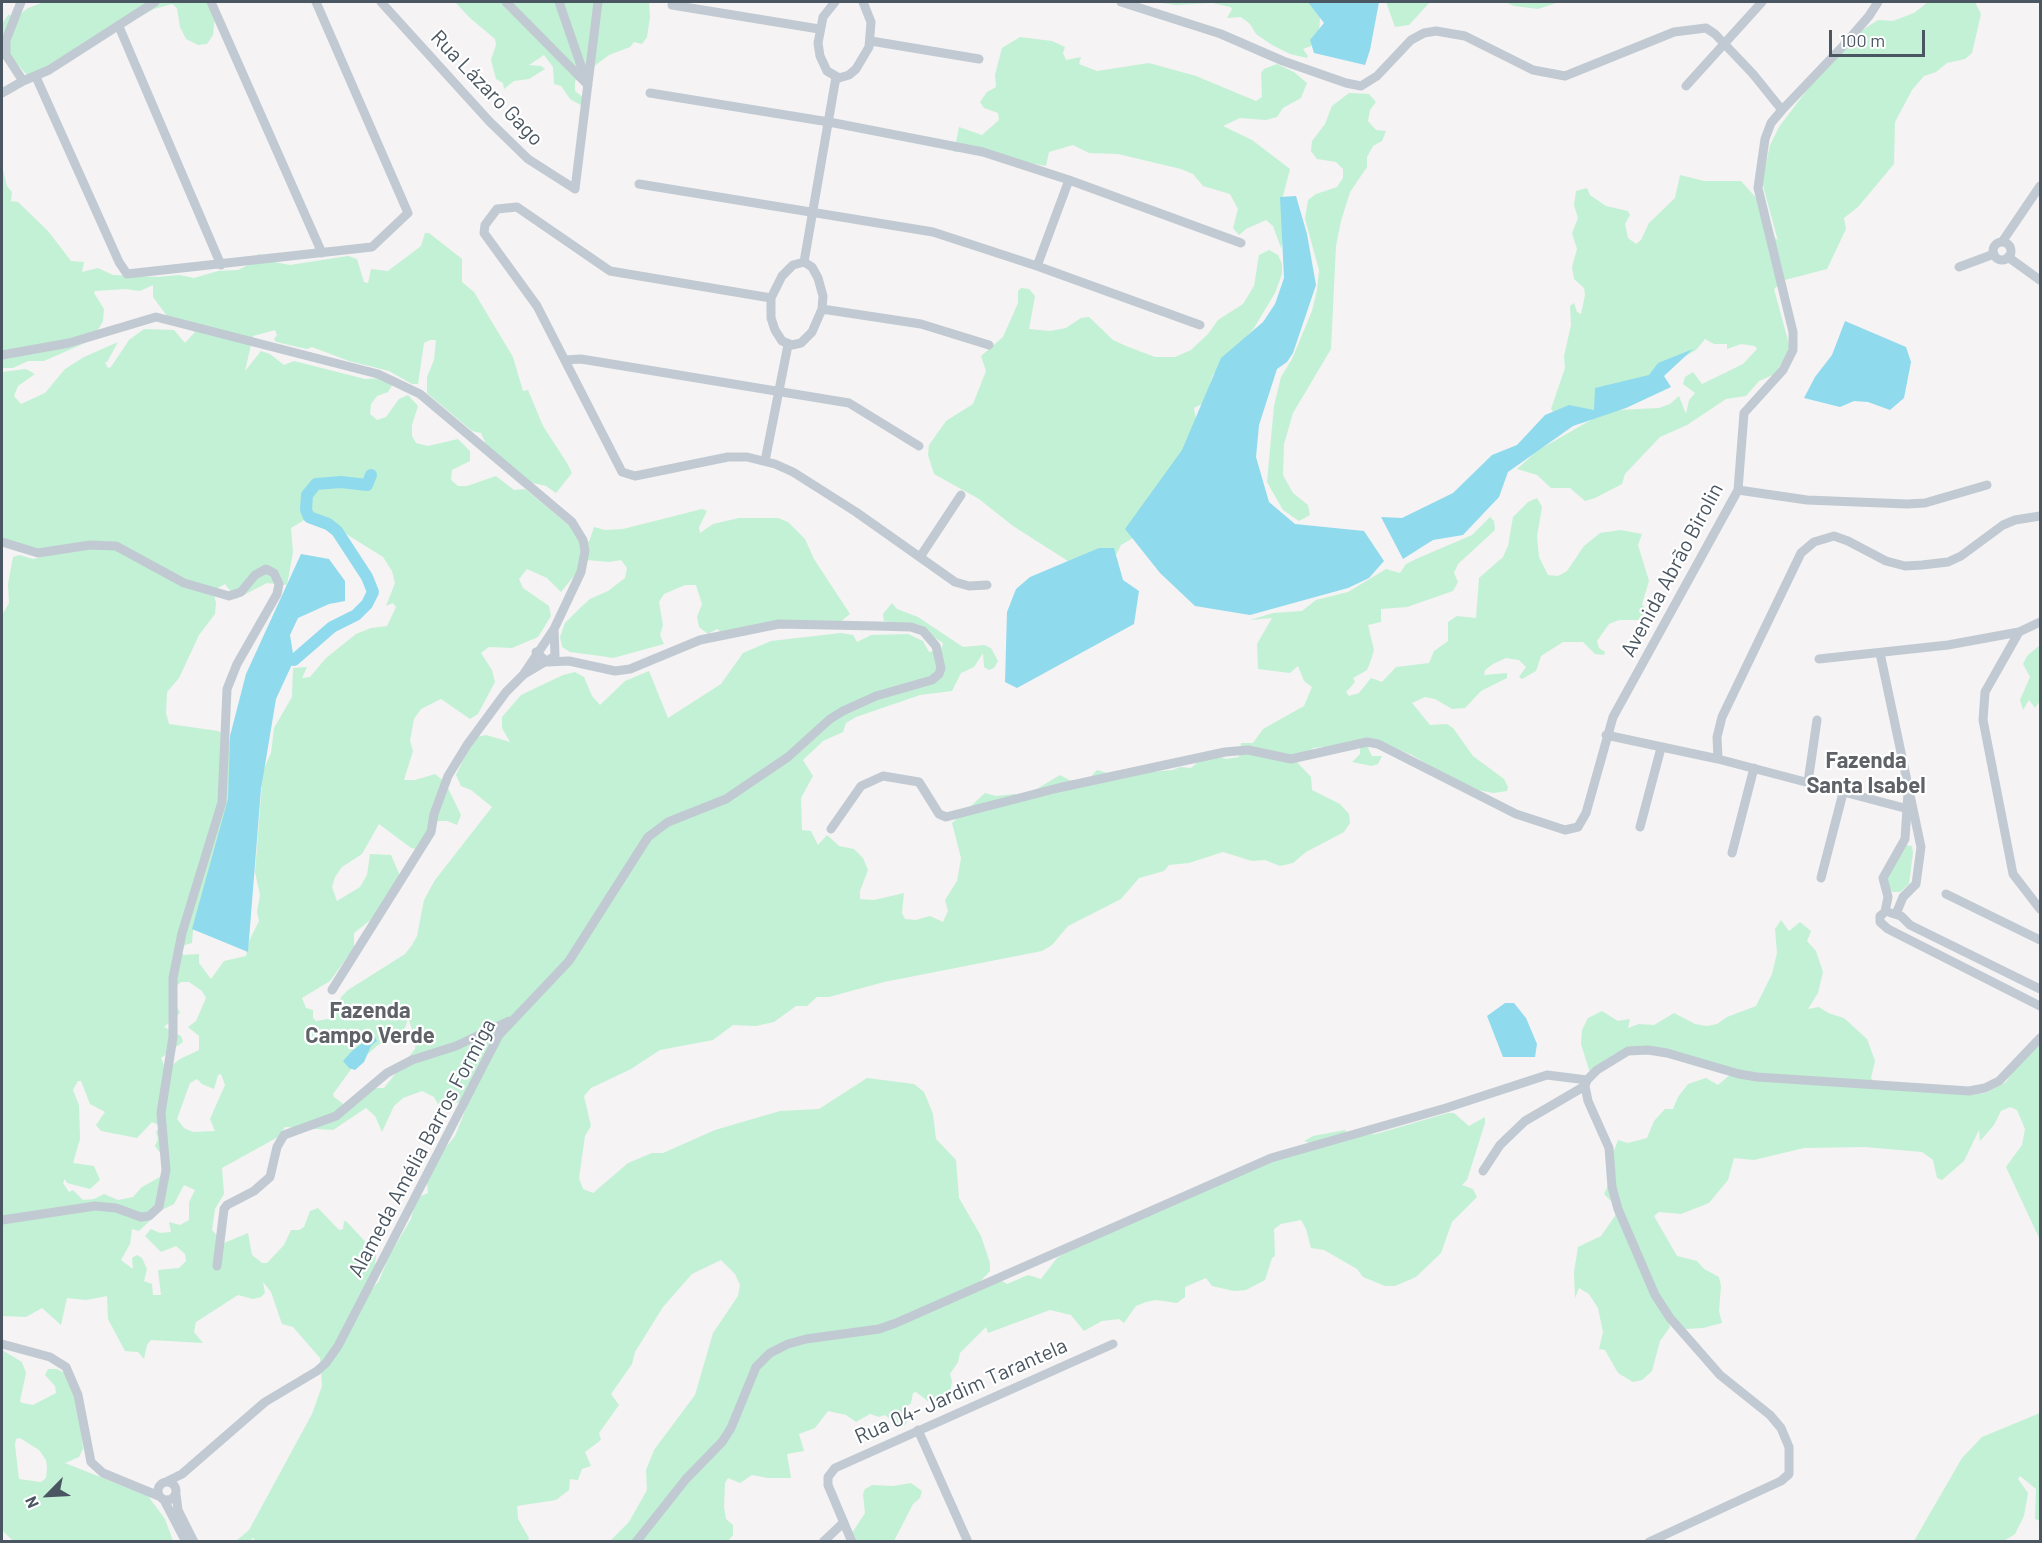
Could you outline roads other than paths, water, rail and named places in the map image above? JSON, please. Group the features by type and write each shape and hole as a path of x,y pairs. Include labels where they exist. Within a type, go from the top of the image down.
{"street":[{"path":"21,2 6,40 6,56 23,81"},
{"path":"2,93 23,81 36,77 155,2"},
{"path":"211,2 322,253"},
{"path":"36,77 119,262 127,274 372,247 408,213 316,2"},
{"name":"Rua Lázaro Gago","path":"381,2 489,121 528,159 575,189 588,85"},
{"path":"506,2 588,85"},
{"path":"559,2 588,85"},
{"path":"588,85 598,2"},
{"path":"835,2 823,17 819,29 820,56 827,71 836,77 846,77 856,69 864,59 871,41 871,22 863,2"},
{"path":"1121,2 1221,34 1283,61 1361,86 1377,76 1411,40 1424,33 1436,31 1465,36 1533,70 1565,76 1686,29 1706,28 1726,45 1785,106 1856,31 1878,2"},
{"path":"1686,86 1726,45 1762,2"},
{"path":"672,5 819,29"},
{"path":"120,29 222,265"},
{"path":"871,41 979,59"},
{"path":"804,262 836,77"},
{"path":"650,93 829,122 967,148 1068,180 1241,243"},
{"name":"Avenida Abrão Birolin","path":"831,829 861,786 883,776 919,782 939,814 946,817 1058,788 1225,752 1248,750 1291,759 1367,742 1386,748 1516,814 1566,830 1578,827 1586,813 1606,735 1618,707 1738,490 1744,413 1783,370 1793,350 1792,333 1758,188 1765,139 1771,123 1785,106"},
{"path":"1038,266 1068,180"},
{"path":"639,184 933,232 1038,266 1200,325"},
{"path":"1994,254 1995,246 2002,242 2040,186"},
{"path":"771,298 610,271 517,207 501,207 488,217 484,233 537,306 617,467 625,474 635,476 728,457 765,461 802,477 959,584 987,585"},
{"path":"2002,242 2010,249 2008,257"},
{"path":"1994,254 2000,260 2008,257"},
{"path":"1959,267 1994,254"},
{"path":"2008,257 2040,280"},
{"path":"804,262 812,267 818,278 823,296 822,309 816,327 808,336 798,344 788,345 780,339 772,324 771,298 782,276 793,265 804,262"},
{"path":"822,309 914,323 988,345"},
{"path":"2,355 69,343 156,317 378,374 420,394 572,522 579,531 585,551 584,561 554,629 544,640 523,675 482,722 453,768 442,791 431,832 332,990"},
{"path":"765,461 788,345"},
{"path":"565,360 581,359 852,405 919,447"},
{"path":"1738,490 1807,500 1907,504 1925,503 1987,485"},
{"path":"920,557 961,495"},
{"path":"1718,759 1717,737 1722,717 1801,553 1814,542 1834,536 1848,540 1886,561 1905,566 1948,562 1961,556 2003,525 2014,520 2040,516"},
{"path":"2,542 38,553 90,545 116,546 184,583 230,596 241,592 255,575 266,569 274,573 279,584 277,594 237,664 227,689 222,802 182,933 173,978 173,1036 161,1113 166,1170 159,1207 149,1216 141,1216 116,1208 95,1206 2,1220"},
{"path":"1818,659 1948,645 2019,632 2040,622"},
{"name":"Alameda Amélia Barros Formiga","path":"182,1474 264,1402 317,1371 326,1363 338,1346 492,1048 510,1020 539,996 569,961 636,852 656,830 668,822 726,799 788,757 825,723 843,711 876,696 932,680 939,674 941,668 940,657 931,638 911,627 800,624 779,624 700,640 630,669 602,670 569,661 548,662"},
{"path":"523,675 555,656 554,629"},
{"path":"2019,632 1985,692 1983,720 2013,874 2040,909"},
{"name":"Alameda Amélia Barros Formiga","path":"544,640 569,661"},
{"path":"536,652 548,662"},
{"path":"1880,653 1908,793 1909,809 1905,839 1883,878 1887,893 1885,912 1880,916 1880,922 2040,1006"},
{"path":"1808,782 1817,720"},
{"path":"1606,735 1718,759 1909,809"},
{"path":"1641,827 1661,748"},
{"path":"1732,853 1754,768"},
{"path":"1821,878 1843,793"},
{"path":"1896,914 1903,897 1916,884 1920,868 1921,848 1909,809"},
{"path":"1887,893 1903,897"},
{"path":"1946,894 2040,939"},
{"path":"1885,912 1896,914 1910,925 2040,988"},
{"path":"1903,936 1910,925"},
{"path":"217,1266 224,1209 227,1205 254,1191 270,1177 276,1147 284,1135 336,1116 387,1073 412,1060 456,1046 510,1020"},
{"path":"1483,1171 1500,1145 1525,1121 1586,1083 1596,1070 1629,1051 1667,1053 1757,1077 1969,1091 1985,1088 1998,1081 2040,1038"},
{"path":"636,1542 686,1479 722,1442 731,1428 756,1367 770,1353 788,1344 806,1339 879,1329 896,1323 1011,1275 1178,1197 1281,1155 1446,1108 1547,1075 1586,1083"},
{"path":"1586,1083 1588,1101 1609,1148 1612,1187 1618,1209 1655,1294 1670,1318 1713,1366 1741,1393 1770,1415 1781,1428 1789,1447 1789,1474 1781,1481 1649,1542"},
{"path":"2,1344 50,1357 66,1367 78,1395 91,1462 103,1473 170,1500 176,1492 182,1474"},
{"name":"Rua 04- Jardim Tarantela","path":"843,1523 828,1485 828,1477 843,1462 1113,1344"},
{"path":"918,1430 968,1542"},
{"path":"163,1484 182,1474"},
{"path":"135,1484 172,1483 176,1492 177,1510 194,1542"},
{"path":"163,1484 161,1498 186,1542"},
{"path":"823,1542 843,1523 852,1542"}],"water":[{"path":"1308,2 1379,2 1365,65 1314,53 1310,40 1324,23"},
{"path":"1296,196 1307,234 1316,285 1293,353 1287,362 1277,369 1259,425 1256,457 1269,502 1295,524 1364,531 1384,561 1369,578 1348,588 1250,615 1195,606 1160,573 1125,529 1182,450 1221,358 1263,322 1275,304 1284,278 1280,197"},
{"path":"1845,321 1906,347 1911,362 1904,398 1890,410 1868,402 1854,401 1840,407 1804,398 1815,377 1832,355"},
{"path":"1693,349 1664,376 1671,387 1626,408 1573,426 1508,472 1499,497 1463,535 1433,540 1403,559 1381,517 1402,518 1453,493 1492,455 1517,445 1545,415 1569,405 1594,410 1595,388 1649,375 1658,363"},
{"path":"1099,548 1114,548 1123,580 1139,591 1134,624 1017,688 1005,682 1007,612 1016,589 1030,577"},
{"path":"301,554 329,559 345,581 345,601 329,604 298,618 290,635 294,660 276,699 261,789 248,952 192,929 228,799 230,736 246,674"},
{"path":"1505,1003 1514,1003 1526,1018 1537,1044 1535,1057 1503,1057 1487,1016"},
{"path":"374,1035 377,1041 371,1046 364,1062 355,1070 349,1068 343,1061 353,1050"}],"waterway":[{"path":"294,660 332,627 356,615 367,604 373,592 367,577 337,531 328,524 309,517 306,510 307,495 316,484 341,482 367,485 371,475"}],"district":[{"name":"Fazenda Santa Isabel","path":"1866,774"},
{"name":"Fazenda Campo Verde","path":"370,1024"}]}
